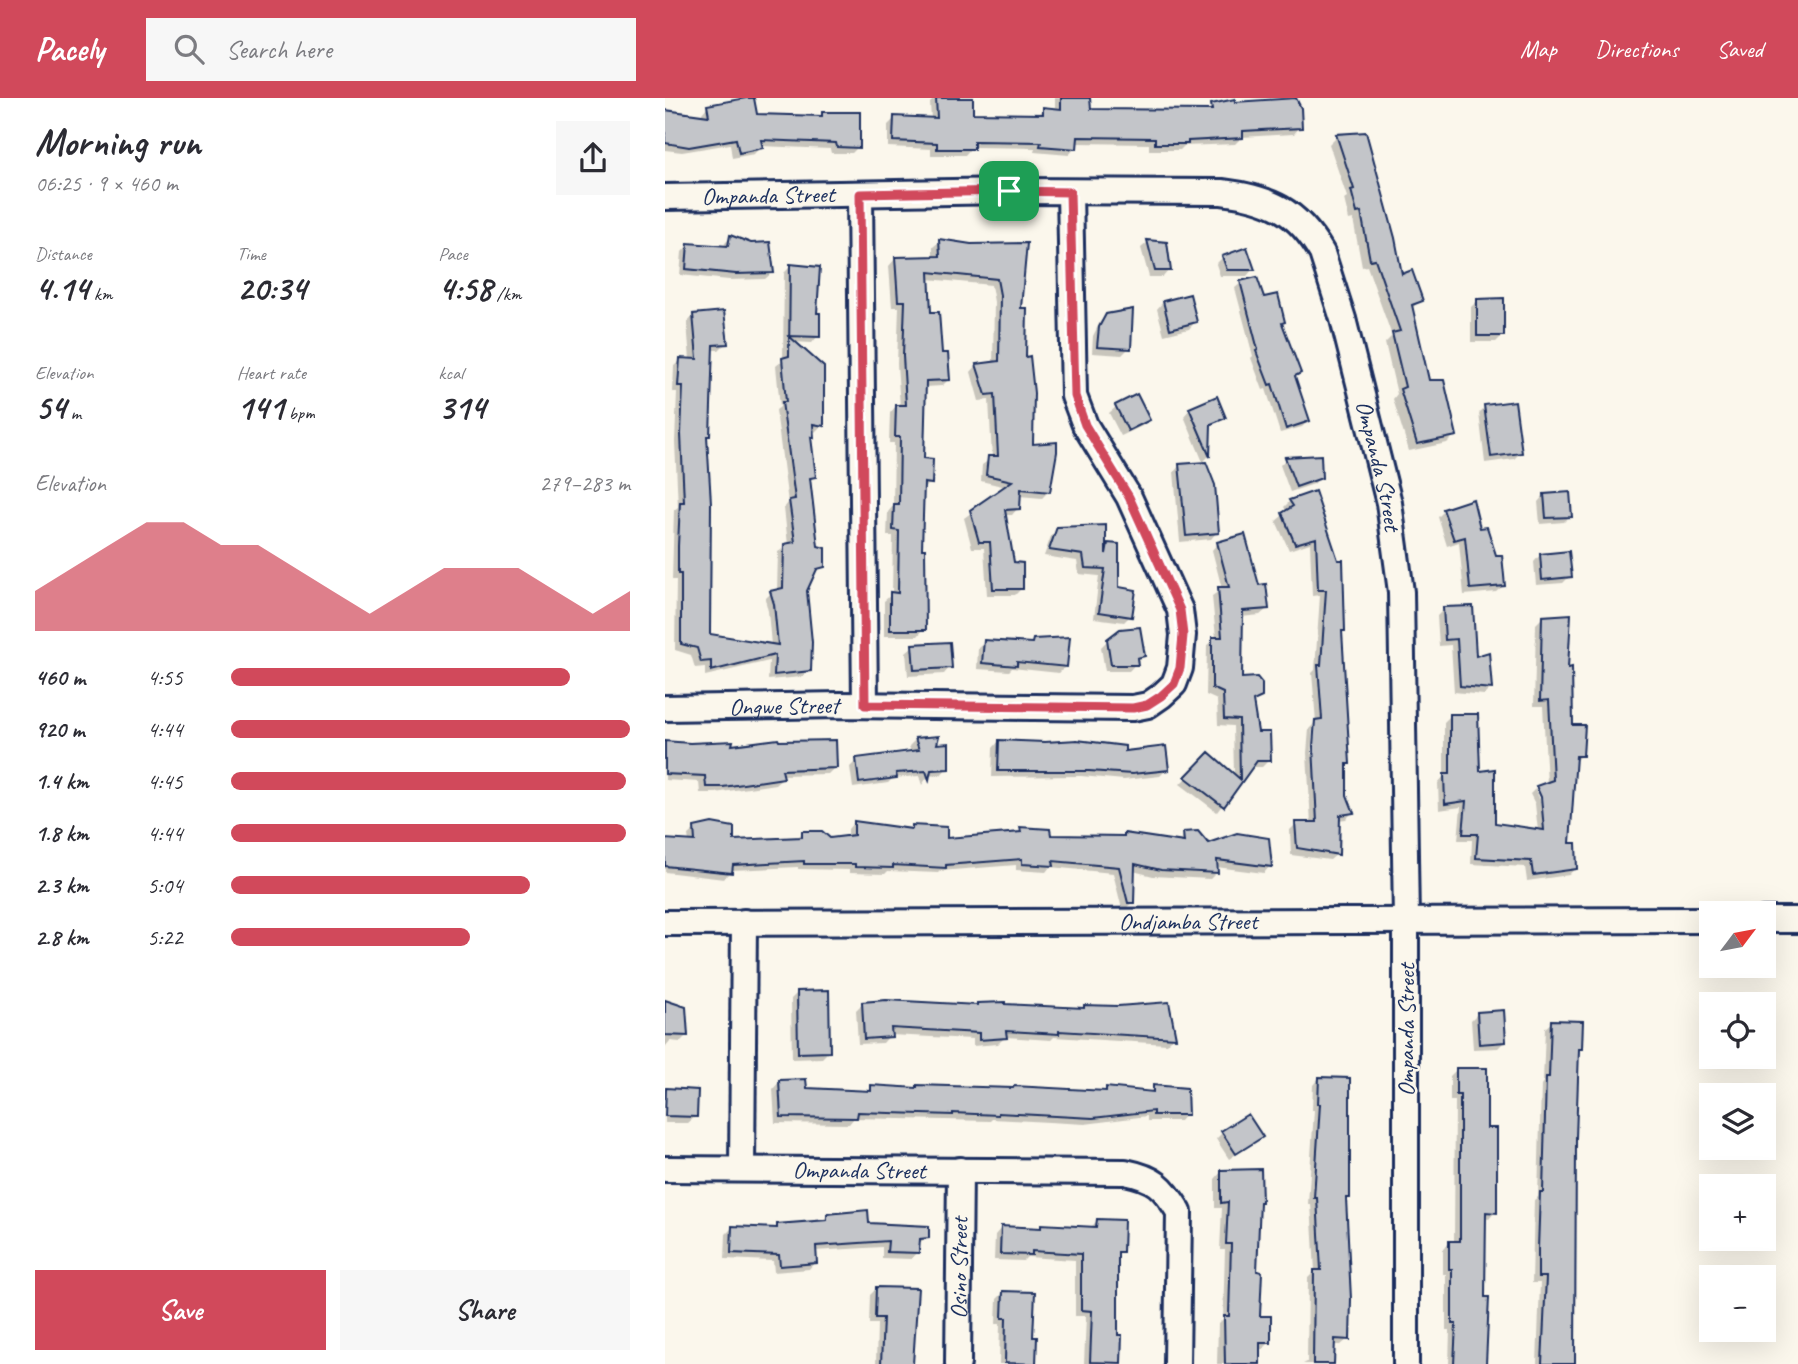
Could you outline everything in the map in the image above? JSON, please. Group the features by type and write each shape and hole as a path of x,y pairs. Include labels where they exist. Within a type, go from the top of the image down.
{"street":[{"name":"Ongwe Street","path":"665,708 865,705 1133,708 1147,705 1174,684 1180,668 1183,635 1180,610 1129,497 1085,425 1075,396 1070,192"},
{"name":"Ompanda Street","path":"665,197 1222,192 1246,195 1286,210 1311,234 1322,253 1360,382 1389,503 1401,592 1406,920 1406,1364"},
{"path":"860,194 865,705"},
{"name":"Ondjamba Street","path":"665,923 1699,920"},
{"path":"1776,920 1798,920"},
{"path":"742,1169 744,922"},
{"name":"Ompanda Street","path":"665,1169 1125,1172 1147,1177 1166,1191 1179,1212 1177,1364"},
{"name":"Osino Street","path":"958,1364 960,1170"}],"building":[{"path":"754,98 757,114 822,116 822,112 860,112 860,148 837,147 836,143 761,140 763,148 739,153 736,139 689,147 665,143 665,110 709,116 707,105"},
{"path":"936,98 973,98 973,113 1043,114 1043,107 1061,109 1061,98 1090,98 1091,109 1212,110 1211,104 1235,99 1235,102 1296,98 1301,108 1302,128 1243,131 1243,138 1188,141 1188,144 1155,144 1155,138 1078,137 1077,149 1040,146 1041,142 974,141 974,149 937,149 937,143 893,141 894,116 937,118"},
{"path":"1366,132 1402,274 1412,270 1423,301 1412,305 1429,380 1444,380 1457,436 1417,444 1400,389 1405,387 1392,333 1400,331 1375,259 1370,260 1361,212 1357,213 1351,190 1354,189 1336,134"},
{"path":"730,235 751,243 770,242 774,273 736,274 686,269 688,243 728,246"},
{"path":"939,239 971,244 1027,243 1021,308 1027,308 1026,357 1030,356 1034,393 1033,444 1057,442 1057,452 1050,492 1021,489 1020,509 1005,510 1014,562 1023,563 1023,589 993,589 990,542 979,542 970,510 1012,481 986,475 988,456 998,456 995,394 986,395 976,364 999,361 1000,295 997,279 929,272 931,312 939,312 942,353 948,353 950,380 926,381 924,458 933,459 932,484 924,483 922,549 925,549 926,630 890,630 890,592 898,593 899,531 893,530 894,504 899,504 900,437 895,437 896,405 906,405 903,356 905,301 898,301 895,257 940,256"},
{"path":"1147,240 1167,242 1171,271 1155,271"},
{"path":"1247,247 1255,270 1227,270 1222,256"},
{"path":"790,264 820,267 817,313 820,313 820,337 789,336"},
{"path":"1257,277 1264,297 1278,294 1285,322 1282,323 1301,373 1295,376 1310,421 1286,429 1272,384 1269,385 1256,351 1258,350 1240,281"},
{"path":"1190,294 1197,322 1170,329 1163,301"},
{"path":"1504,298 1504,336 1477,336 1477,299"},
{"path":"1133,309 1131,349 1097,347 1099,327 1106,314"},
{"path":"724,311 728,344 713,345 710,436 707,436 711,503 710,634 778,645 770,591 783,588 784,544 795,542 789,500 795,499 782,402 786,402 782,358 789,356 789,336 824,367 824,426 813,424 814,438 811,437 816,477 810,478 818,546 825,548 825,567 817,569 807,591 812,642 811,671 774,675 775,655 711,671 711,661 701,662 697,648 681,644 681,574 678,574 678,546 680,502 684,502 681,434 683,386 678,386 680,358 697,359 693,314"},
{"path":"1137,394 1150,420 1128,431 1115,405"},
{"path":"1217,396 1226,418 1211,424 1210,457 1189,408"},
{"path":"1515,401 1522,453 1491,457 1484,405"},
{"path":"1321,455 1322,478 1296,487 1285,457"},
{"path":"1206,462 1215,485 1219,533 1186,536 1179,464"},
{"path":"1315,491 1338,560 1343,560 1345,631 1342,631 1350,764 1347,764 1347,795 1354,813 1340,815 1339,855 1297,848 1295,822 1317,822 1313,746 1315,720 1322,719 1318,665 1321,665 1326,590 1318,590 1316,538 1295,544 1282,513 1293,506 1289,500"},
{"path":"1570,492 1572,517 1546,518 1544,494"},
{"path":"1473,499 1480,528 1487,527 1496,555 1502,555 1505,586 1470,589 1465,537 1454,540 1443,509"},
{"path":"1106,525 1106,554 1108,543 1119,544 1119,587 1136,590 1132,617 1099,612 1105,569 1085,568 1083,555 1049,550 1057,527"},
{"path":"1245,534 1259,585 1266,584 1269,609 1243,611 1242,678 1257,677 1262,683 1262,697 1253,701 1258,732 1270,732 1271,761 1257,761 1224,807 1185,777 1209,752 1240,779 1239,720 1224,719 1223,693 1212,688 1212,637 1222,637 1218,587 1229,587 1217,542"},
{"path":"1569,551 1572,577 1542,580 1540,554"},
{"path":"1473,606 1476,656 1489,652 1492,689 1460,686 1457,639 1445,640 1443,607"},
{"path":"1571,614 1568,668 1572,667 1573,725 1585,725 1583,756 1576,756 1570,843 1576,843 1577,869 1533,875 1531,861 1476,858 1478,834 1463,834 1466,801 1445,804 1444,774 1450,774 1450,714 1478,714 1480,771 1495,769 1495,823 1544,830 1541,797 1536,786 1553,780 1549,700 1540,701 1542,616"},
{"path":"1140,627 1145,656 1137,658 1138,665 1111,665 1107,639 1120,629"},
{"path":"1070,637 1067,667 1017,662 1017,666 982,663 984,640 1032,643 1033,639"},
{"path":"950,642 952,668 914,670 912,644"},
{"path":"939,736 937,744 949,743 949,769 931,770 929,780 926,771 896,773 897,778 859,783 856,758 919,750 915,738"},
{"path":"778,739 836,740 837,768 782,770 784,778 723,787 706,787 705,776 665,774 665,741 733,741 732,745"},
{"path":"999,740 1077,740 1125,746 1125,751 1166,746 1169,770 1132,774 998,771"},
{"path":"854,821 912,829 912,825 947,827 947,838 1021,832 1020,827 1050,829 1051,835 1124,836 1124,833 1184,842 1183,832 1198,831 1208,843 1237,833 1269,838 1272,867 1217,860 1218,873 1161,870 1135,864 1134,903 1128,903 1119,867 1053,861 1054,866 1022,864 1022,859 946,865 946,868 893,865 893,868 855,867 855,864 804,864 804,861 733,865 732,873 665,866 665,839 695,841 694,827 712,823 734,827 734,840 802,837 802,831 822,831 830,838 854,835"},
{"path":"829,990 830,1052 798,1053 797,991"},
{"path":"665,1000 686,1007 688,1036 665,1035"},
{"path":"886,1000 977,1005 1005,1002 1084,1008 1084,1005 1118,1006 1169,1002 1176,1038 1059,1031 1059,1034 1006,1031 1007,1038 979,1040 979,1033 891,1028 892,1037 864,1039 862,1002"},
{"path":"1504,1010 1506,1042 1479,1044 1477,1012"},
{"path":"1551,1020 1583,1021 1582,1049 1579,1049 1576,1138 1575,1364 1542,1364 1546,1277 1538,1277 1538,1249"},
{"path":"1456,1068 1487,1068 1487,1128 1497,1128 1497,1213 1486,1212 1485,1297 1489,1297 1486,1364 1454,1364 1456,1324 1452,1324 1449,1241 1460,1241 1460,1095 1456,1095"},
{"path":"1319,1077 1350,1078 1350,1198 1346,1198 1351,1299 1350,1340 1335,1339 1334,1364 1313,1364 1314,1270 1321,1270 1317,1198 1314,1198 1320,1104"},
{"path":"806,1079 807,1088 871,1091 871,1085 917,1088 917,1085 1014,1086 1106,1091 1106,1087 1153,1092 1153,1085 1187,1088 1188,1115 1153,1115 1153,1111 1093,1118 998,1113 953,1115 858,1112 857,1118 781,1117 779,1080"},
{"path":"666,1088 698,1090 697,1117 665,1116"},
{"path":"1248,1114 1263,1137 1236,1154 1221,1131"},
{"path":"1261,1169 1262,1202 1257,1271 1262,1272 1260,1316 1271,1316 1271,1343 1260,1343 1260,1364 1225,1364 1224,1316 1229,1316 1231,1244 1226,1244 1228,1202 1221,1203 1221,1170"},
{"path":"868,1210 869,1223 929,1226 929,1238 920,1239 919,1253 887,1252 888,1241 816,1246 817,1263 780,1266 779,1255 731,1253 732,1226 777,1228 777,1224 827,1220 827,1214"},
{"path":"1097,1219 1124,1220 1123,1252 1118,1252 1118,1335 1122,1335 1121,1363 1090,1362 1092,1311 1081,1310 1081,1254 1032,1251 1032,1255 1000,1254 1001,1226 1041,1228 1041,1224 1096,1227"},
{"path":"876,1287 918,1288 913,1364 881,1364 883,1318 875,1318"},
{"path":"1003,1291 1035,1292 1033,1337 1037,1337 1036,1364 1005,1363 1006,1318 1002,1318"}],"route":[{"path":"1009,191 1070,192 1075,396 1085,425 1129,497 1180,610 1183,635 1180,668 1174,684 1161,696 1147,705 1133,708 865,705 860,194 1009,191"}]}
